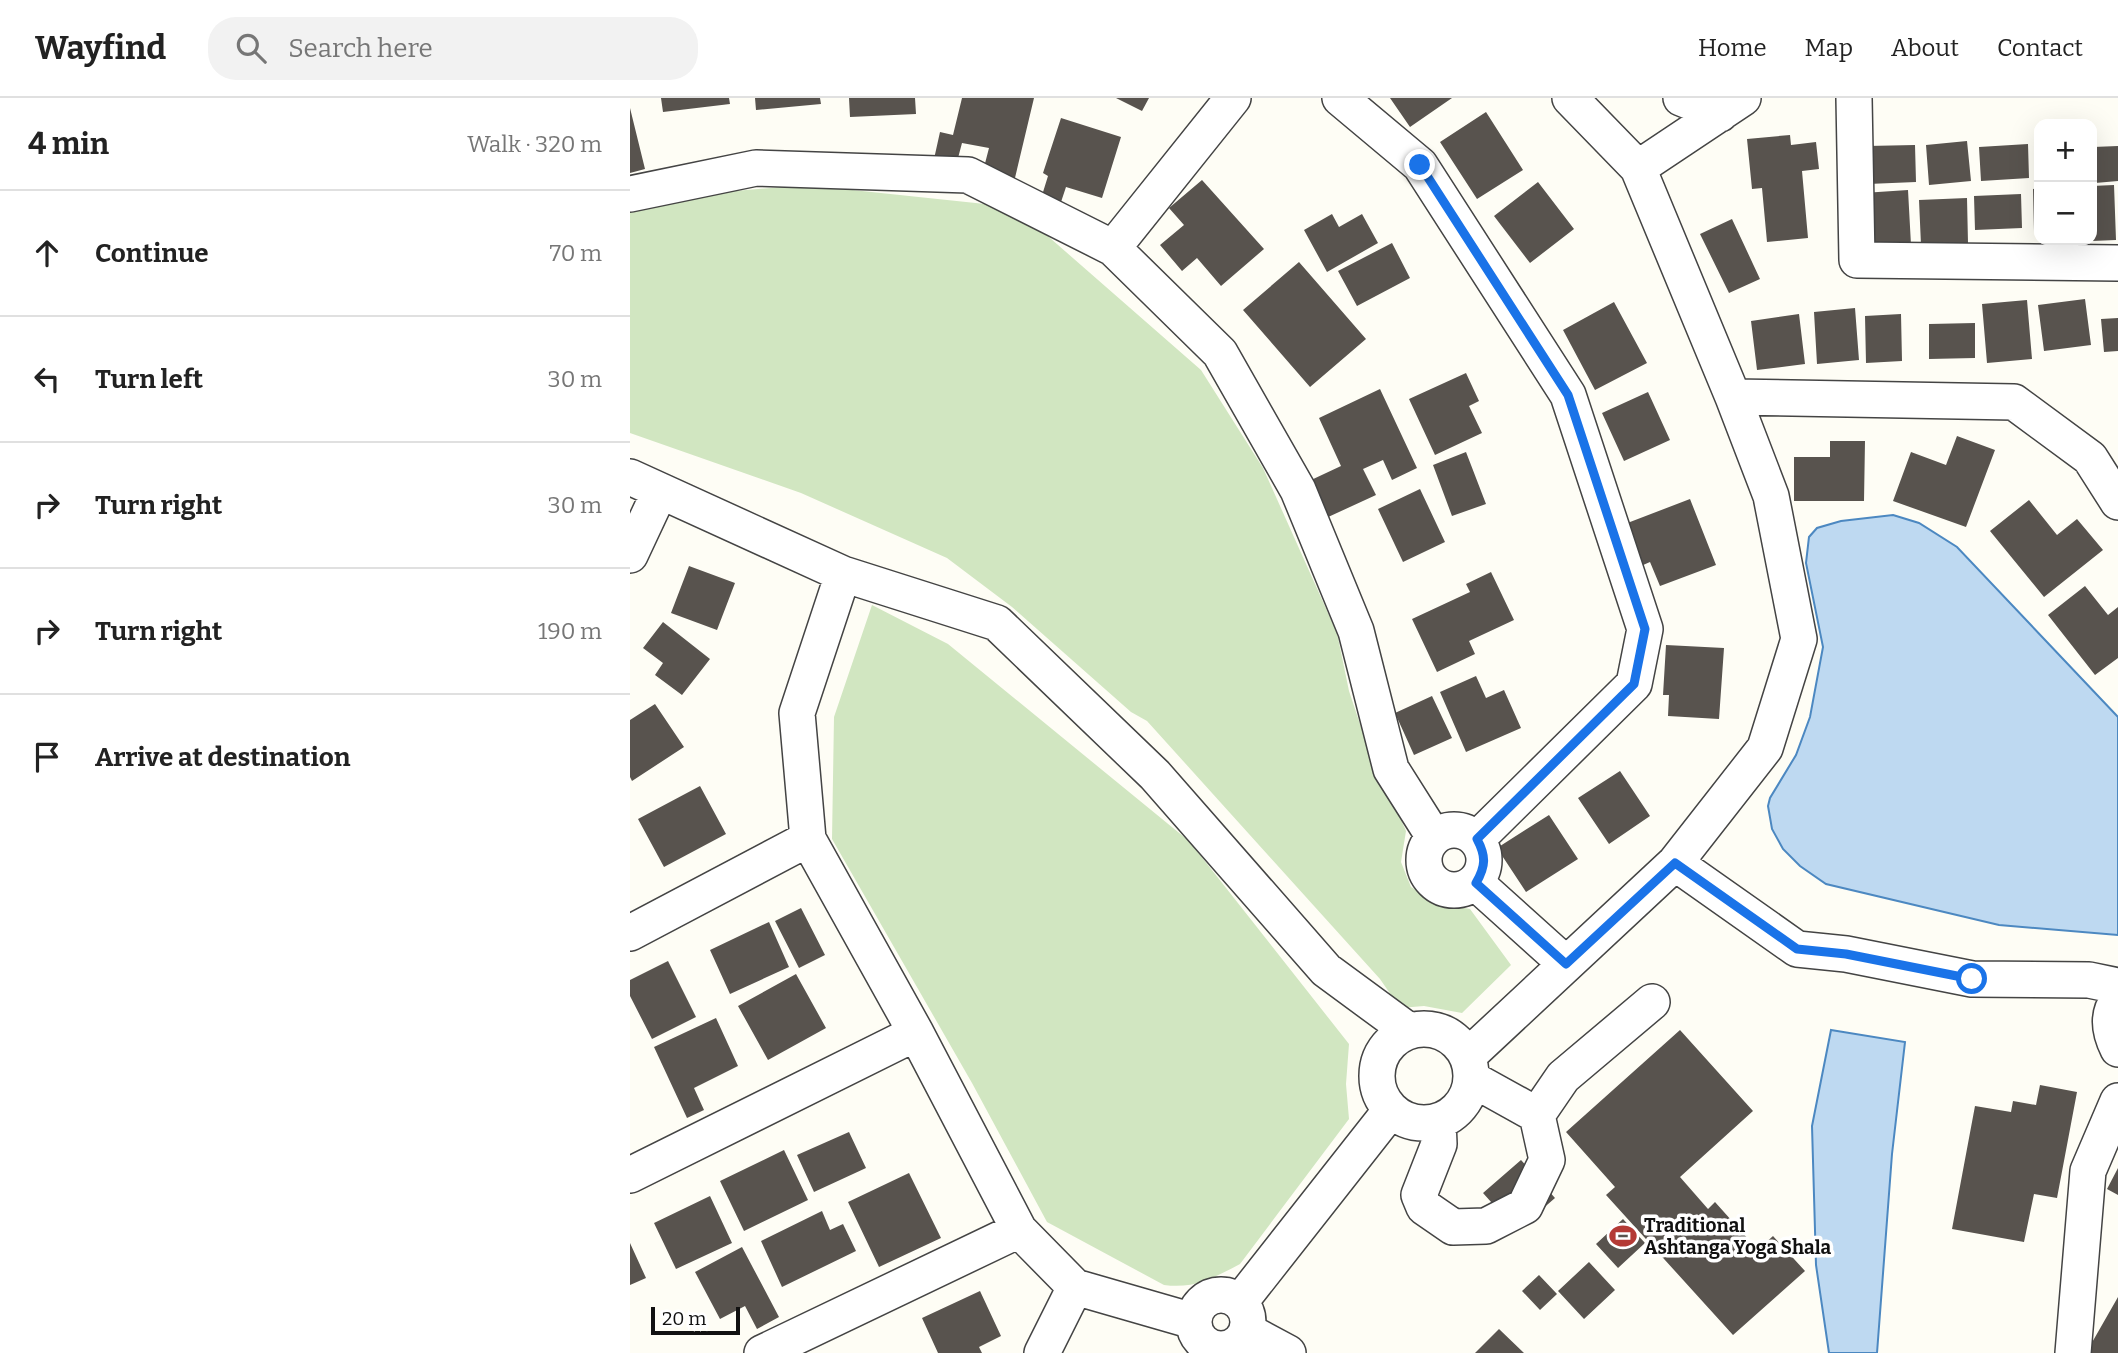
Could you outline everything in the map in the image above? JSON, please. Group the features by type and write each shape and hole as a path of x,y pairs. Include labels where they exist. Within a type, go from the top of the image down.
{"street":[{"path":"1113,248 1233,98"},
{"path":"1340,98 1420,165 1568,395 1645,629 1634,684 1477,839"},
{"path":"1470,1068 1566,964 1675,863 1765,748 1799,639 1771,496 1638,168 1570,98"},
{"path":"1681,98 1732,106"},
{"path":"1854,98 1857,260 2118,263"},
{"path":"1638,168 1732,106"},
{"path":"630,194 756,168 968,175 1113,248 1220,353 1298,490 1356,631 1391,769 1434,837"},
{"path":"1733,397 2014,402 2090,458 2118,502"},
{"path":"630,555 645,484 843,574 997,623 1155,775 1326,970 1409,1031"},
{"path":"843,574 797,713 808,839 916,1033 1019,1230 1075,1287 1224,1349 1238,1344 1244,1316 1391,1110"},
{"path":"1448,830 1456,830 1464,831 1477,839 1485,853 1484,869 1476,883 1464,890 1450,891 1437,886 1427,876 1424,862 1426,848 1434,837 1448,830"},
{"path":"630,933 808,839"},
{"path":"1675,863 1797,949 1846,954 1972,979 2089,980 2118,986"},
{"path":"1476,883 1566,964"},
{"path":"2118,1000 2113,1006 2109,1028 2118,1049"},
{"path":"1537,1115 1563,1077 1653,1002"},
{"path":"1425,1028 1443,1032 1461,1045 1470,1068 1466,1099 1455,1112 1438,1121 1422,1124 1405,1120 1381,1098 1377,1082 1378,1065 1383,1053 1393,1040 1409,1031 1425,1028"},
{"path":"630,1175 916,1033"},
{"path":"1438,1121 1439,1144 1419,1195 1424,1207 1452,1227 1486,1226 1525,1206 1548,1160 1537,1115 1470,1068"},
{"path":"2073,1353 2088,1171 2118,1101"},
{"path":"762,1353 1019,1230"},
{"path":"1042,1353 1075,1287"},
{"path":"1202,1340 1199,1306 1211,1296 1226,1295 1244,1316 1288,1353"}],"green space":[{"path":"805,185 985,204 1042,231 1201,370 1263,468 1337,633 1349,691 1363,733 1406,831 1401,862 1411,887 1438,903 1470,909 1511,965 1462,1013 1424,1006 1400,1008 1380,979 1147,721 1131,712 1012,607 947,558 801,493 630,433 630,208 699,194"},
{"path":"872,605 948,644 1189,841 1349,1044 1346,1084 1349,1119 1240,1264 1195,1284 1164,1285 1047,1222 972,1083 832,839 834,717"}],"water":[{"path":"1893,515 1919,523 1957,547 2118,717 2118,935 1999,925 1826,884 1800,866 1783,849 1772,829 1768,806 1770,798 1796,755 1810,717 1823,647 1806,563 1809,537 1817,528 1841,521"},
{"path":"1831,1030 1905,1042 1892,1154 1877,1353 1829,1353 1816,1265 1812,1126"}],"building":[{"path":"661,98 729,98 730,104 663,112"},
{"path":"755,98 820,98 821,104 756,110"},
{"path":"849,98 915,98 916,114 850,117"},
{"path":"962,98 1034,98 1014,182 982,175 989,148 962,143 954,173 932,168 940,132 953,135"},
{"path":"1116,98 1149,98 1142,111"},
{"path":"1390,98 1452,98 1410,127"},
{"path":"630,108 645,169 630,173"},
{"path":"1486,112 1523,170 1477,199 1440,142"},
{"path":"1061,118 1121,137 1102,198 1066,187 1058,211 1039,205 1048,176 1043,173"},
{"path":"1790,135 1791,145 1816,142 1819,169 1802,171 1808,238 1767,242 1762,188 1752,189 1747,139"},
{"path":"1967,141 1971,181 1929,185 1926,145"},
{"path":"2028,144 2029,178 1981,181 1979,147"},
{"path":"1915,145 1916,182 1868,184 1867,146"},
{"path":"2118,146 2118,181 2097,183 2097,147"},
{"path":"1202,180 1264,249 1221,286 1197,258 1182,271 1160,245 1184,225 1169,208"},
{"path":"1538,182 1574,229 1530,263 1494,216"},
{"path":"2114,185 2116,240 2097,241 2097,186"},
{"path":"1908,190 1911,245 1866,248 1863,193"},
{"path":"2021,194 2022,228 1975,230 1974,196"},
{"path":"1967,198 1968,243 1921,245 1919,200"},
{"path":"1332,214 1339,227 1362,214 1378,243 1327,272 1304,230"},
{"path":"1732,219 1760,279 1729,293 1700,234"},
{"path":"1392,243 1410,278 1357,306 1338,271"},
{"path":"1299,262 1366,339 1310,387 1243,310"},
{"path":"2085,299 2091,345 2044,351 2038,305"},
{"path":"2027,300 2032,359 1987,363 1982,304"},
{"path":"1614,302 1647,363 1595,390 1563,330"},
{"path":"1855,308 1859,360 1817,364 1814,312"},
{"path":"1799,314 1805,364 1757,370 1751,321"},
{"path":"1901,314 1902,361 1866,363 1865,316"},
{"path":"2118,318 2118,351 2104,352 2101,319"},
{"path":"1975,323 1975,358 1929,359 1929,324"},
{"path":"1466,373 1479,401 1469,406 1482,433 1435,455 1409,399"},
{"path":"1380,389 1417,468 1392,480 1383,460 1363,469 1376,495 1326,518 1309,481 1341,466 1319,418"},
{"path":"1648,392 1670,440 1624,461 1602,413"},
{"path":"1957,436 1995,450 1966,527 1893,501 1911,452 1946,465"},
{"path":"1830,441 1865,441 1864,501 1794,501 1794,457 1830,457"},
{"path":"1466,452 1486,504 1452,516 1433,465"},
{"path":"1420,489 1445,542 1403,562 1378,509"},
{"path":"1690,499 1716,565 1660,586 1650,562 1634,569 1617,527"},
{"path":"2029,500 2057,535 2077,519 2103,550 2044,597 1990,531"},
{"path":"689,566 735,583 717,630 671,613"},
{"path":"1491,572 1514,620 1469,641 1475,654 1437,672 1412,619 1470,592 1466,584"},
{"path":"2085,586 2108,615 2118,607 2118,658 2095,675 2048,615"},
{"path":"663,622 710,659 682,695 655,675 663,663 643,648"},
{"path":"1666,645 1724,648 1719,719 1668,716 1669,695 1663,695"},
{"path":"1476,676 1486,698 1504,690 1521,728 1466,752 1440,692"},
{"path":"1432,696 1452,738 1414,755 1395,713"},
{"path":"655,704 684,747 632,781 630,720"},
{"path":"1620,771 1650,816 1609,844 1578,798"},
{"path":"700,786 726,834 664,867 638,819"},
{"path":"1549,815 1578,859 1526,892 1497,848"},
{"path":"801,908 825,955 799,968 775,921"},
{"path":"769,922 789,967 730,994 710,950"},
{"path":"668,961 696,1017 652,1039 630,996 630,980"},
{"path":"796,974 826,1028 768,1060 738,1006"},
{"path":"716,1018 738,1066 694,1088 704,1110 687,1118 654,1047"},
{"path":"1680,1030 1753,1111 1680,1177 1708,1209 1715,1202 1758,1250 1773,1236 1805,1271 1733,1335 1606,1195 1615,1187 1566,1132"},
{"path":"2040,1085 2077,1092 2057,1198 2034,1194 2024,1242 1952,1229 1975,1106 2011,1112 2013,1101 2036,1105"},
{"path":"849,1132 866,1168 814,1192 797,1155"},
{"path":"784,1150 808,1200 744,1231 720,1181"},
{"path":"1521,1160 1555,1198 1517,1231 1483,1193"},
{"path":"2118,1168 2118,1195 2107,1189"},
{"path":"909,1173 941,1238 879,1267 848,1202"},
{"path":"710,1196 732,1243 676,1269 654,1223"},
{"path":"822,1211 830,1230 843,1224 856,1251 782,1287 761,1241"},
{"path":"1623,1219 1645,1243 1618,1268 1596,1244"},
{"path":"630,1243 646,1278 630,1285"},
{"path":"742,1247 779,1317 757,1329 745,1306 720,1319 695,1272"},
{"path":"1589,1262 1615,1290 1584,1319 1558,1291"},
{"path":"1539,1275 1557,1294 1540,1310 1522,1291"},
{"path":"980,1291 1001,1336 979,1347 982,1353 938,1353 922,1318"},
{"path":"2118,1297 2118,1353 2086,1353"},
{"path":"1499,1329 1524,1353 1475,1353"}],"place":[{"name":"Traditional Ashtanga Yoga Shala","path":"1623,1236"}],"route":[{"path":"1420,165 1568,395 1645,629 1634,684 1477,839 1485,853 1484,869 1476,883 1566,964 1675,863 1797,949 1846,954 1972,979"}]}
